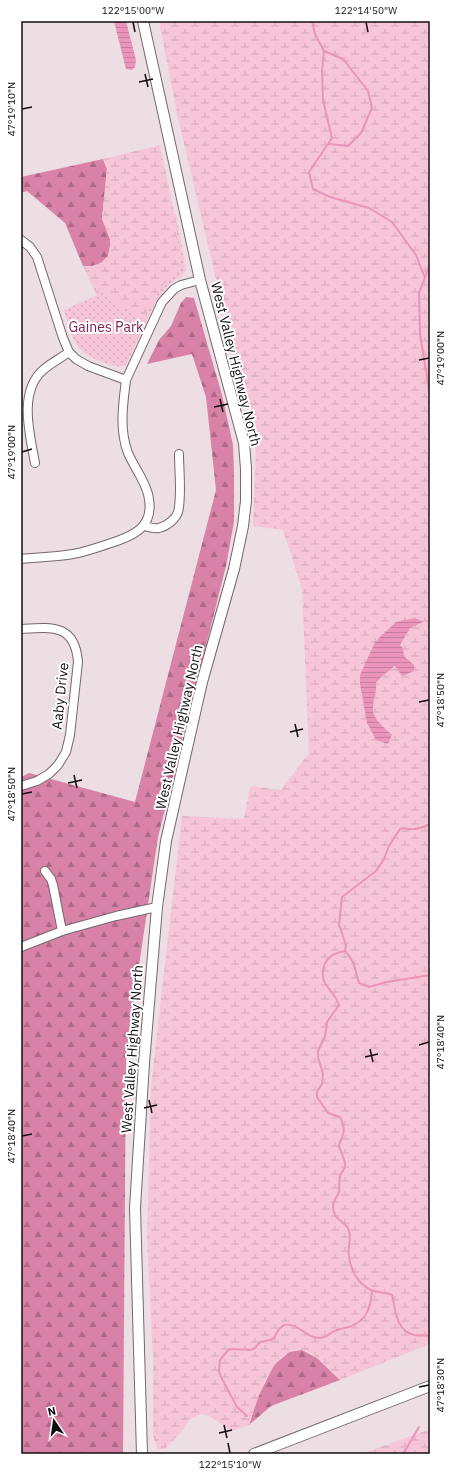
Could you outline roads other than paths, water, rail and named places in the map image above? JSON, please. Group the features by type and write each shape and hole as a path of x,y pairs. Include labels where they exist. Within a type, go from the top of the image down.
{"main road":[{"name":"West Valley Highway North","path":"142,1454 135,1208 144,1063 157,907 166,841 202,682 234,569 243,526 246,501 244,443 200,280 143,21"},
{"path":"254,1454 430,1386"}],"street":[{"path":"21,240 30,247 37,257 63,338 69,352 76,359 88,366 126,380"},
{"path":"21,559 87,551 128,538 144,526 150,503 148,493 128,452 123,432 123,411 126,380 165,298 174,289 181,285 200,280"},
{"path":"35,463 28,408 31,387 36,378 44,370 69,352"},
{"path":"144,526 157,528 167,525 178,512 179,454"},
{"name":"Aaby Drive","path":"21,629 53,628 64,632 73,641 77,650 78,662 70,735 66,752 58,765 49,774 36,781 21,786"},
{"path":"45,871 51,879 53,885 62,931"},
{"path":"21,947 62,931 116,916 157,907"}],"waterway":[{"path":"312,21 315,34 324,51 322,71 323,100 332,138 309,172 313,189 330,197 369,208 392,222 416,255 425,278"},
{"path":"324,51 343,59 368,91 372,108 361,133 348,146 329,144"},
{"path":"430,264 419,293 420,334 430,396"},
{"path":"430,824 418,829 400,829 376,871 342,897 339,925 346,945 345,951 331,956 325,964 323,973 325,982 339,1005 327,1022 325,1036 318,1051 318,1057 323,1074 322,1084 317,1092 317,1097 328,1113 340,1117 344,1128 339,1145 345,1161 345,1167 340,1176 339,1192 334,1201 333,1207 335,1215 346,1225 349,1231 349,1253 353,1271 362,1284 366,1287 374,1291 392,1295 397,1319 403,1329 414,1335 430,1336"},
{"path":"345,951 353,962 359,983 369,987 387,982 430,975"},
{"path":"247,1416 237,1407 219,1371 220,1360 229,1349 250,1350 255,1348 260,1342 274,1338 279,1329 284,1325 296,1327 310,1336 317,1338 325,1337 334,1331 349,1327 360,1321 369,1308 372,1291"},
{"path":"403,1454 419,1427"}],"park label":[{"name":"Gaines Park","path":"106,327"}]}
